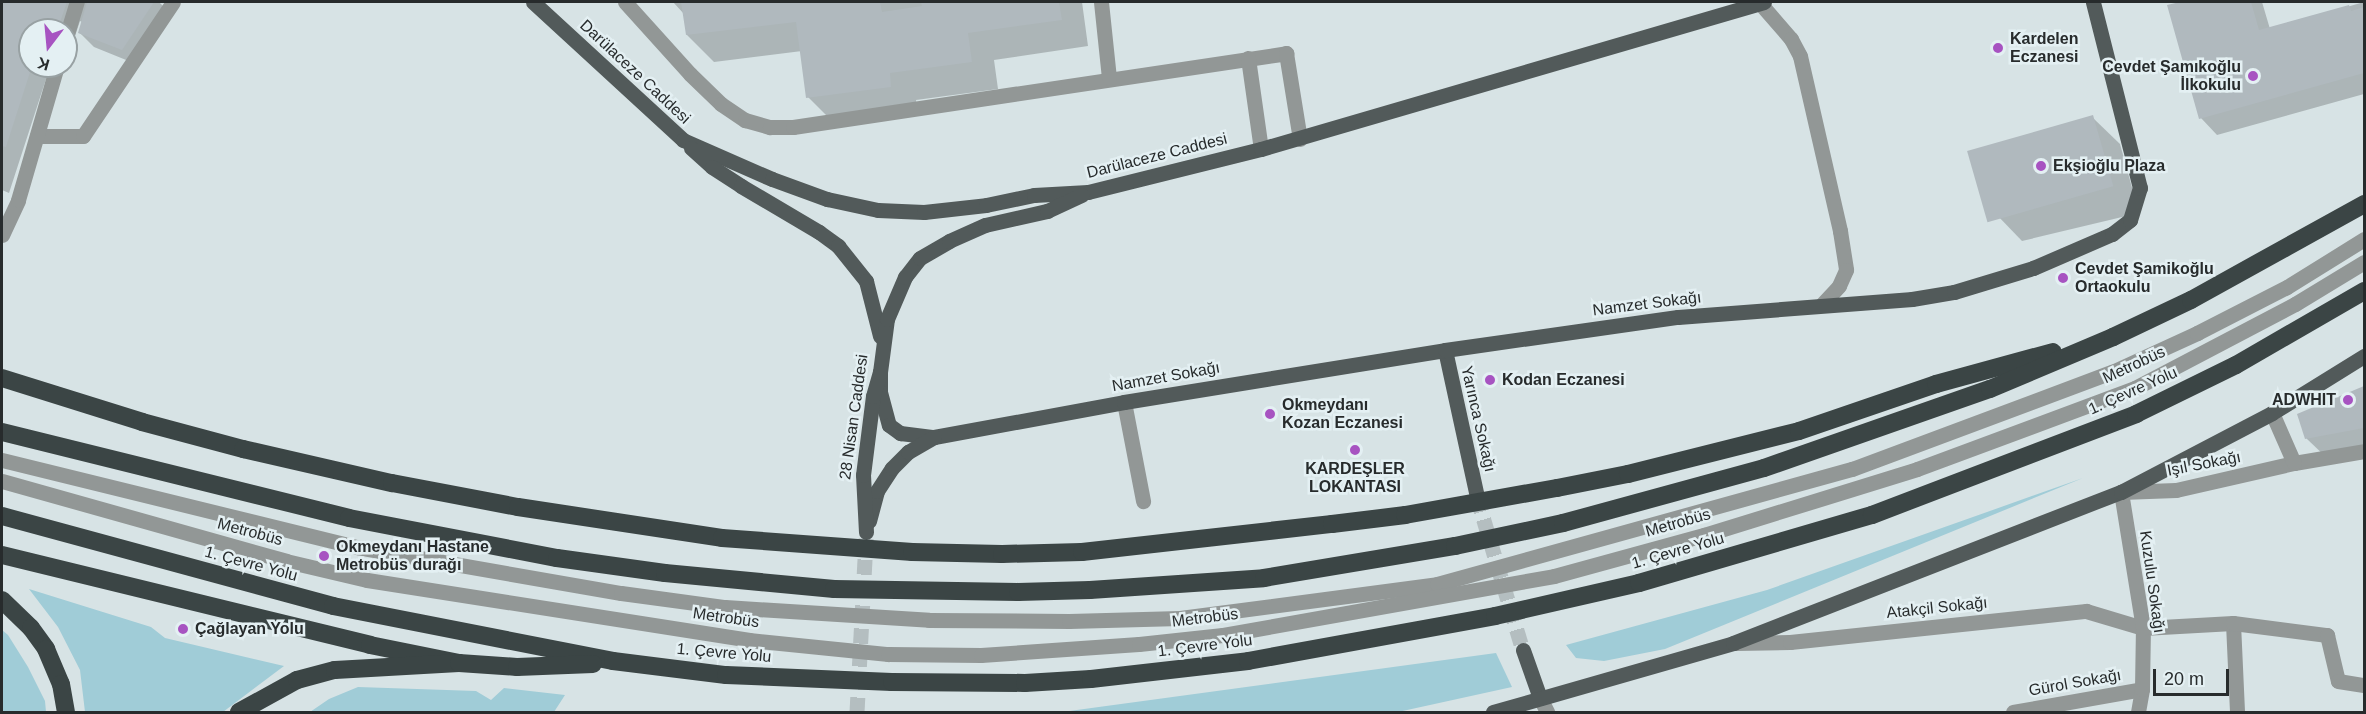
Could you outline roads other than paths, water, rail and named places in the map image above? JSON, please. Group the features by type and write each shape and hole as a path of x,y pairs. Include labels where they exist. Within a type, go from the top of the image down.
{"highway":[{"path":"2,432 350,518 557,558 758,583 834,588 1018,592 1090,590 1264,578 1455,546 1563,523 1764,468 1990,389 2113,337 2191,300 2364,204"},
{"name":"1. Çevre Yolu","path":"2,516 333,606 613,661 726,675 892,682 1024,683 1091,679 1248,660 1495,616 1639,583 1872,515 2136,414 2236,364 2364,291"},
{"path":"2,378 142,422 243,449 392,483 518,507 722,538 889,551 1002,554 1082,552 1332,524 1405,515 1557,488 1628,474 1800,431 1936,384 2113,337"},
{"path":"2,555 370,645 459,663"},
{"path":"2,600 31,628 46,649 61,684 66,712"},
{"path":"239,712 297,680 335,669 459,663 537,667 613,661"}],"main road":[{"name":"Darülaceze Caddesi","path":"533,2 683,140 816,195 878,210 924,212 986,205 1034,195 1088,192 1261,150 1761,2"},
{"name":"Namzet Sokağı","path":"880,372 882,401 889,424 900,433 934,437 1124,402 1445,350 1678,317 1911,299 1954,292 2034,268 2112,234 2130,220 2140,188 2092,2"},
{"path":"683,140 712,167 838,246 866,281 882,344"},
{"path":"882,344 894,298 905,277 920,258 949,241 985,225 1047,211 1088,192"},
{"name":"28 Nisan Caddesi","path":"866,532 863,475 873,396 880,372 882,344"},
{"name":"Yarınca Sokağı","path":"1445,350 1478,497"},
{"path":"1493,712 1733,643 2121,492 2272,413 2364,356"},
{"name":"Namzet Sokağı","path":"866,532 877,491 892,468 908,452 934,437"},
{"path":"1523,651 1540,698"}],"street":[{"path":"72,18 77,2"},
{"path":"37,136 83,136 173,2"},
{"path":"626,2 690,74 721,104 745,120 770,127 793,127 1286,52 1300,139"},
{"path":"1101,2 1109,78"},
{"path":"1761,2 1791,39 1800,56 1840,231 1846,270 1839,286 1821,305"},
{"path":"1248,58 1261,150"},
{"path":"2,235 18,200 54,78"},
{"name":"Metrobüs","path":"2,460 357,547 621,593 725,607 929,620 1180,618 1437,584 1852,469 2112,372 2197,333 2287,286 2364,239"},
{"name":"Metrobüs","path":"2,481 286,561 367,580 748,640 888,654 981,655 1139,644 1223,635 1554,576 1704,535 1917,469 2135,388 2295,304 2364,262"},
{"path":"1124,402 1143,501"},
{"path":"2272,413 2294,463"},
{"name":"Işıl Sokağı","path":"2121,492 2176,490 2294,463 2364,451"},
{"name":"Kuzulu Sokağı","path":"2121,492 2143,628 2142,690 2138,712"},
{"name":"Atakçil Sokağı","path":"1733,643 1790,642 2086,610 2143,628"},
{"path":"2233,623 2237,712"},
{"path":"2143,628 2233,623 2327,635 2338,681 2364,685"},
{"name":"Gürol Sokağı","path":"2013,712 2142,690"},
{"path":"1540,698 1547,712"}],"tunnel":[{"path":"1477,497 1523,650"},
{"path":"857,712 866,538"}],"place":[{"name":"Kardelen Eczanesi","path":"1998,48"},
{"name":"Cevdet Şamıkoğlu İlkokulu","path":"2253,76"},
{"name":"Ekşioğlu Plaza","path":"2041,166"},
{"name":"Cevdet Şamikoğlu Ortaokulu","path":"2063,278"},
{"name":"Kodan Eczanesi","path":"1490,380"},
{"name":"ADWHIT","path":"2348,400"},
{"name":"Okmeydanı Kozan Eczanesi","path":"1270,414"},
{"name":"KARDEŞLER LOKANTASI","path":"1355,450"},
{"name":"Okmeydanı Hastane Metrobüs durağı","path":"324,556"},
{"name":"Çağlayan Yolu","path":"183,629"}]}
